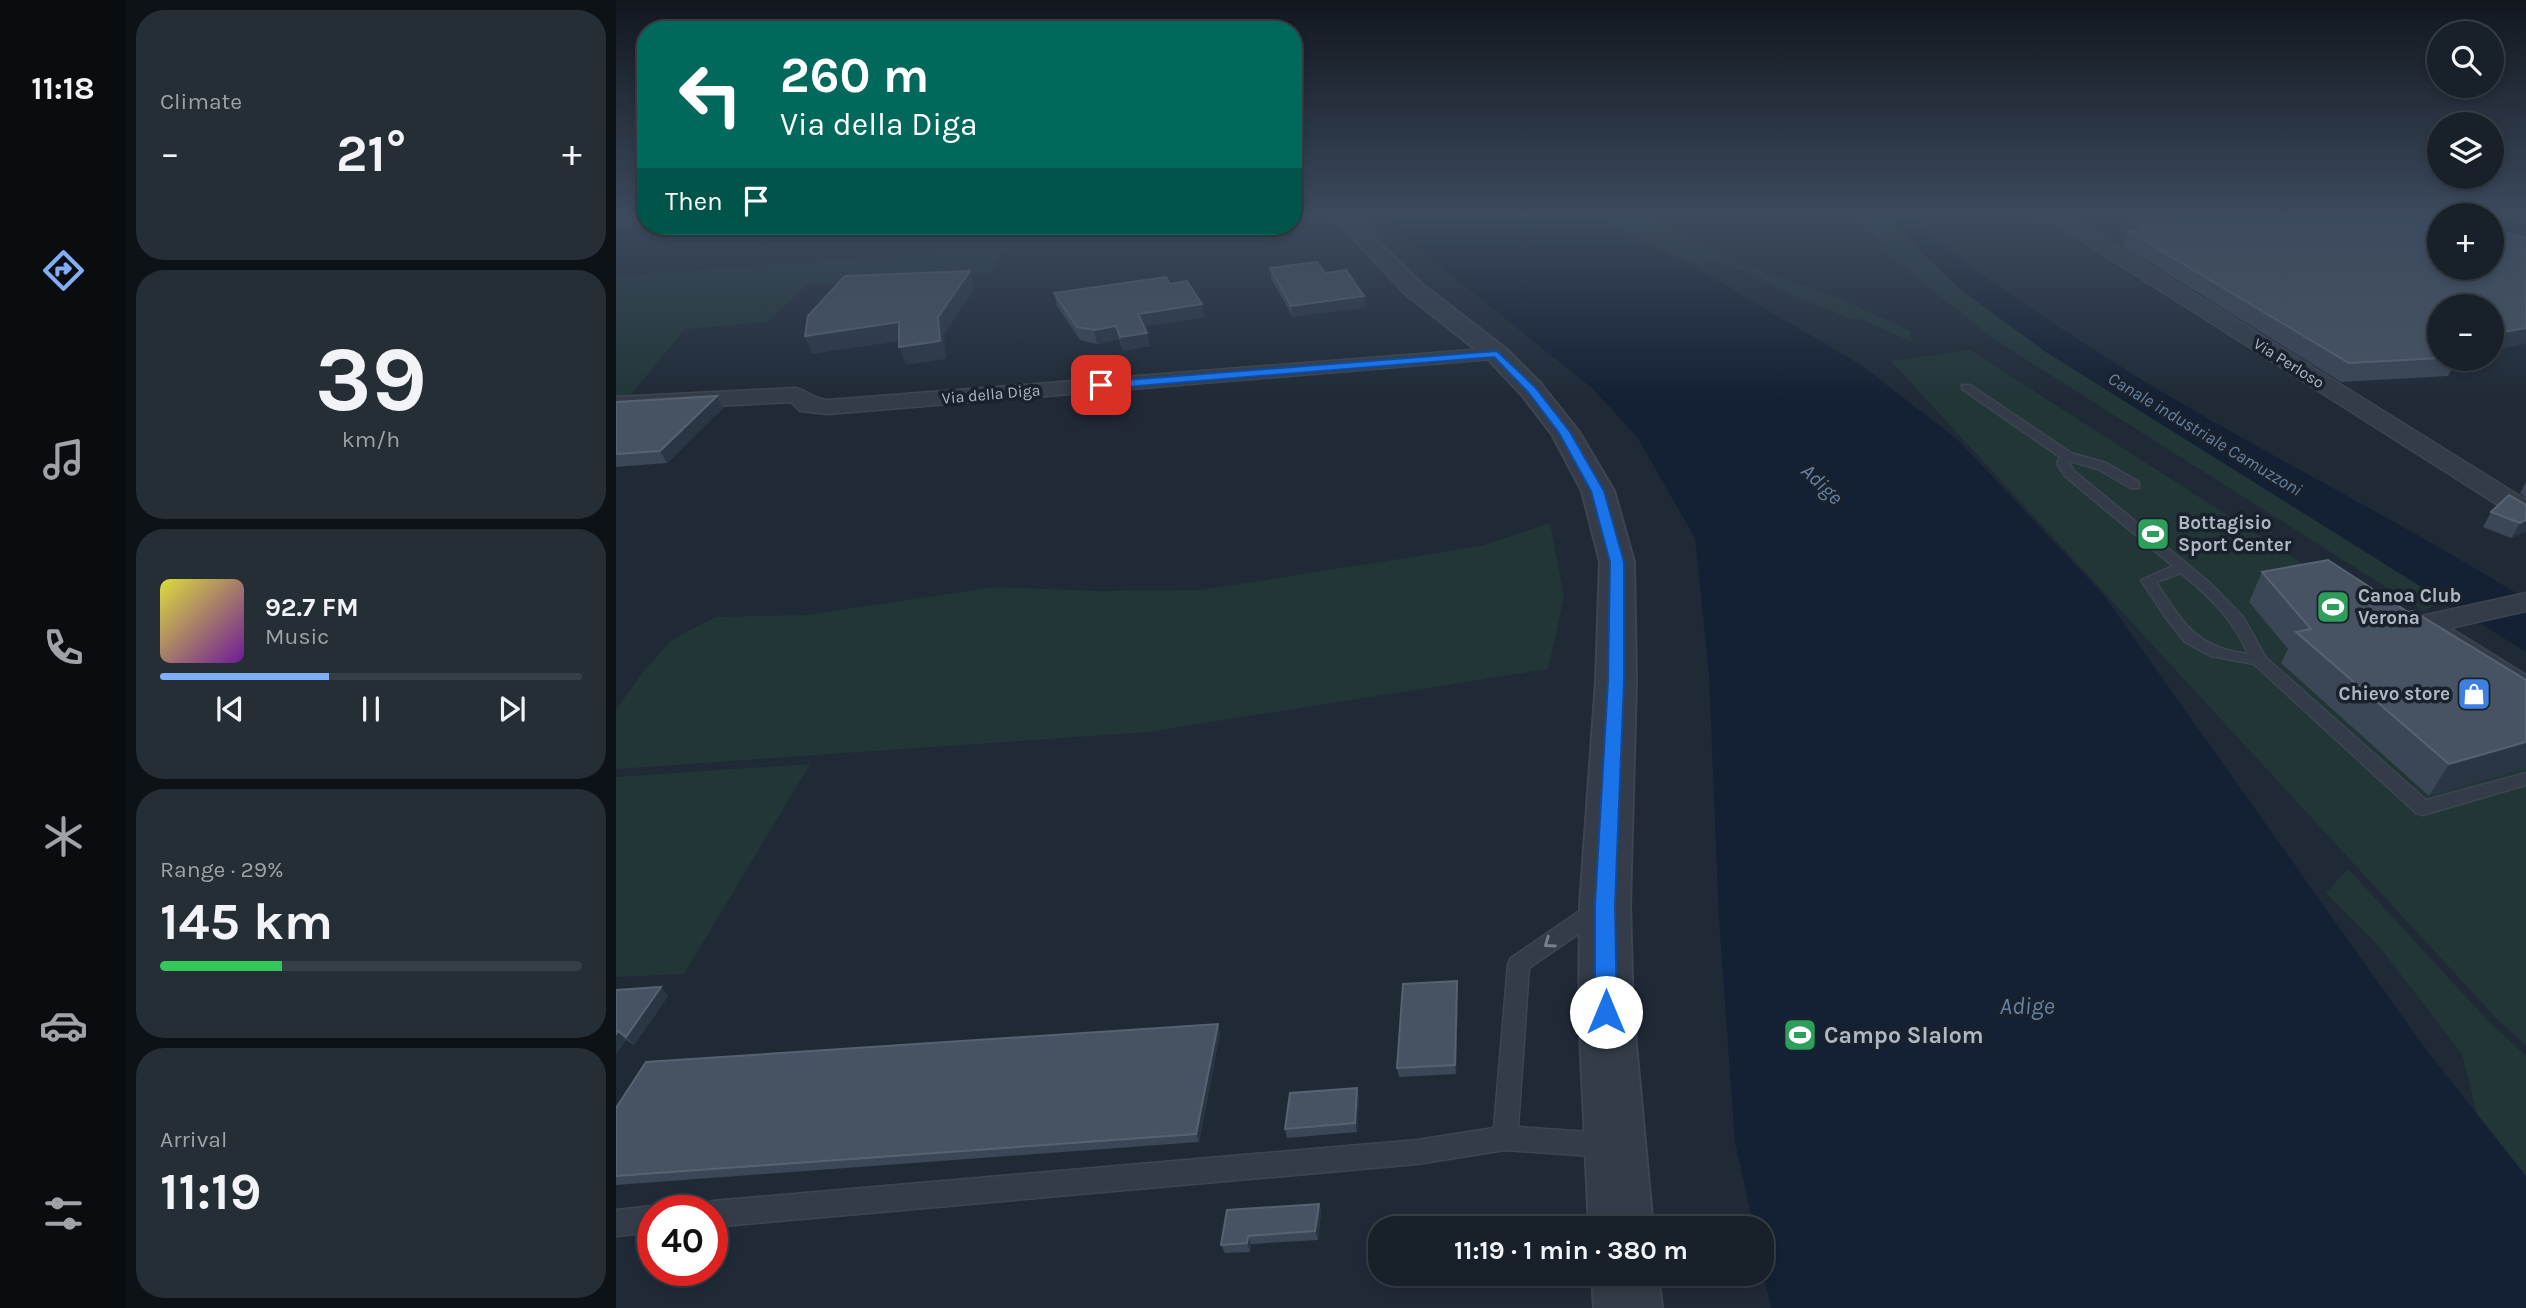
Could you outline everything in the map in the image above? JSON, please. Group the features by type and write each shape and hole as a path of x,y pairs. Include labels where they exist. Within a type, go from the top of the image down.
{"street":[{"path":"1402,277 1497,354 1531,389 1564,432 1598,491 1617,562 1616,681 1605,905 1606,1012 1620,1216"},
{"name":"Via Perloso","path":"2155,277 2526,511"},
{"name":"Via della Diga","path":"616,404 796,395 807,406 828,407 1497,354"},
{"path":"2489,489 2526,481"},
{"path":"2526,602 2431,623 2526,689"},
{"path":"1626,1286 1628,1308"}],"lane":[{"path":"1966,387 2067,456 2102,466 2135,485"},
{"path":"2067,456 2063,463 2068,473 2183,567 2231,613 2252,639 2259,660 2423,808 2526,779"},
{"path":"2183,567 2148,580 2194,645 2224,657 2259,660"},
{"path":"1505,1138 1519,964 1605,905"},
{"path":"728,1213 1417,1152 1505,1138 1614,1145"},
{"path":"616,1223 637,1221"}],"green space":[{"path":"616,277 929,277 806,285 767,322 685,329 623,404 616,404"},
{"path":"1758,277 1778,277 1843,300 1910,331 1912,342 1863,320 1849,318 1792,295"},
{"path":"1916,277 1948,277 1960,289 2046,352 2443,601 2424,611 1997,341"},
{"name":"Bottagisio Sport Center","path":"1970,350 2526,707 2526,1045 2497,1019 1891,361"},
{"path":"1550,523 1564,597 1548,669 1147,732 616,769 616,710 644,671 672,640 715,617 806,615 996,587 1095,591 1201,590 1482,546"},
{"path":"810,764 684,974 616,977 616,777"},
{"path":"2348,869 2490,1023 2526,1056 2526,1195 2480,1126 2462,1054 2379,946 2326,893"}],"water":[{"name":"Adige","path":"1453,277 1711,277 1861,365 1958,440 2102,593 2424,1047 2526,1176 2526,1308 1771,1308 1766,1286 1774,1286 1774,1216 1751,1216 1735,1142 1719,920 1709,675 1695,538 1637,437 1592,388"},
{"name":"Canale industriale Camuzzoni","path":"1948,277 1985,277 2169,396 2526,599 2526,652 2046,352 1960,289"}],"building":[{"path":"844,277 966,277 938,317 940,341 899,347 899,322 805,336 808,316"},
{"path":"1166,277 1170,284 1187,281 1202,304 1138,314 1147,333 1120,337 1116,326 1094,330 1077,327 1054,293"},
{"path":"1275,277 1351,277 1364,296 1291,306"},
{"path":"2205,277 2427,277 2427,280 2504,280 2504,277 2526,277 2526,328 2504,332 2504,294 2427,294 2427,359 2349,363"},
{"path":"717,396 660,451 616,454 616,402"},
{"path":"2509,495 2526,505 2526,520 2520,523 2491,512"},
{"path":"2328,560 2408,612 2413,611 2526,680 2526,742 2449,764 2296,632 2311,629 2262,572"},
{"path":"1457,981 1455,1065 1397,1068 1403,984"},
{"path":"661,987 626,1037 618,1031 616,1034 616,990"},
{"path":"1218,1024 1196,1134 616,1176 616,1108 646,1062"},
{"path":"1357,1088 1355,1123 1285,1129 1290,1093"},
{"path":"1319,1204 1315,1231 1248,1236 1247,1243 1221,1245 1227,1210"}],"place":[{"name":"Bottagisio Sport Center","path":"2153,534"},
{"name":"Canoa Club Verona","path":"2333,607"},
{"name":"Chievo store","path":"2474,694"},
{"name":"Campo Slalom","path":"1800,1035"}],"route":[{"path":"1101,385 1497,354 1531,389 1564,432 1598,491 1617,562 1616,681 1605,905 1606,1012"}]}
